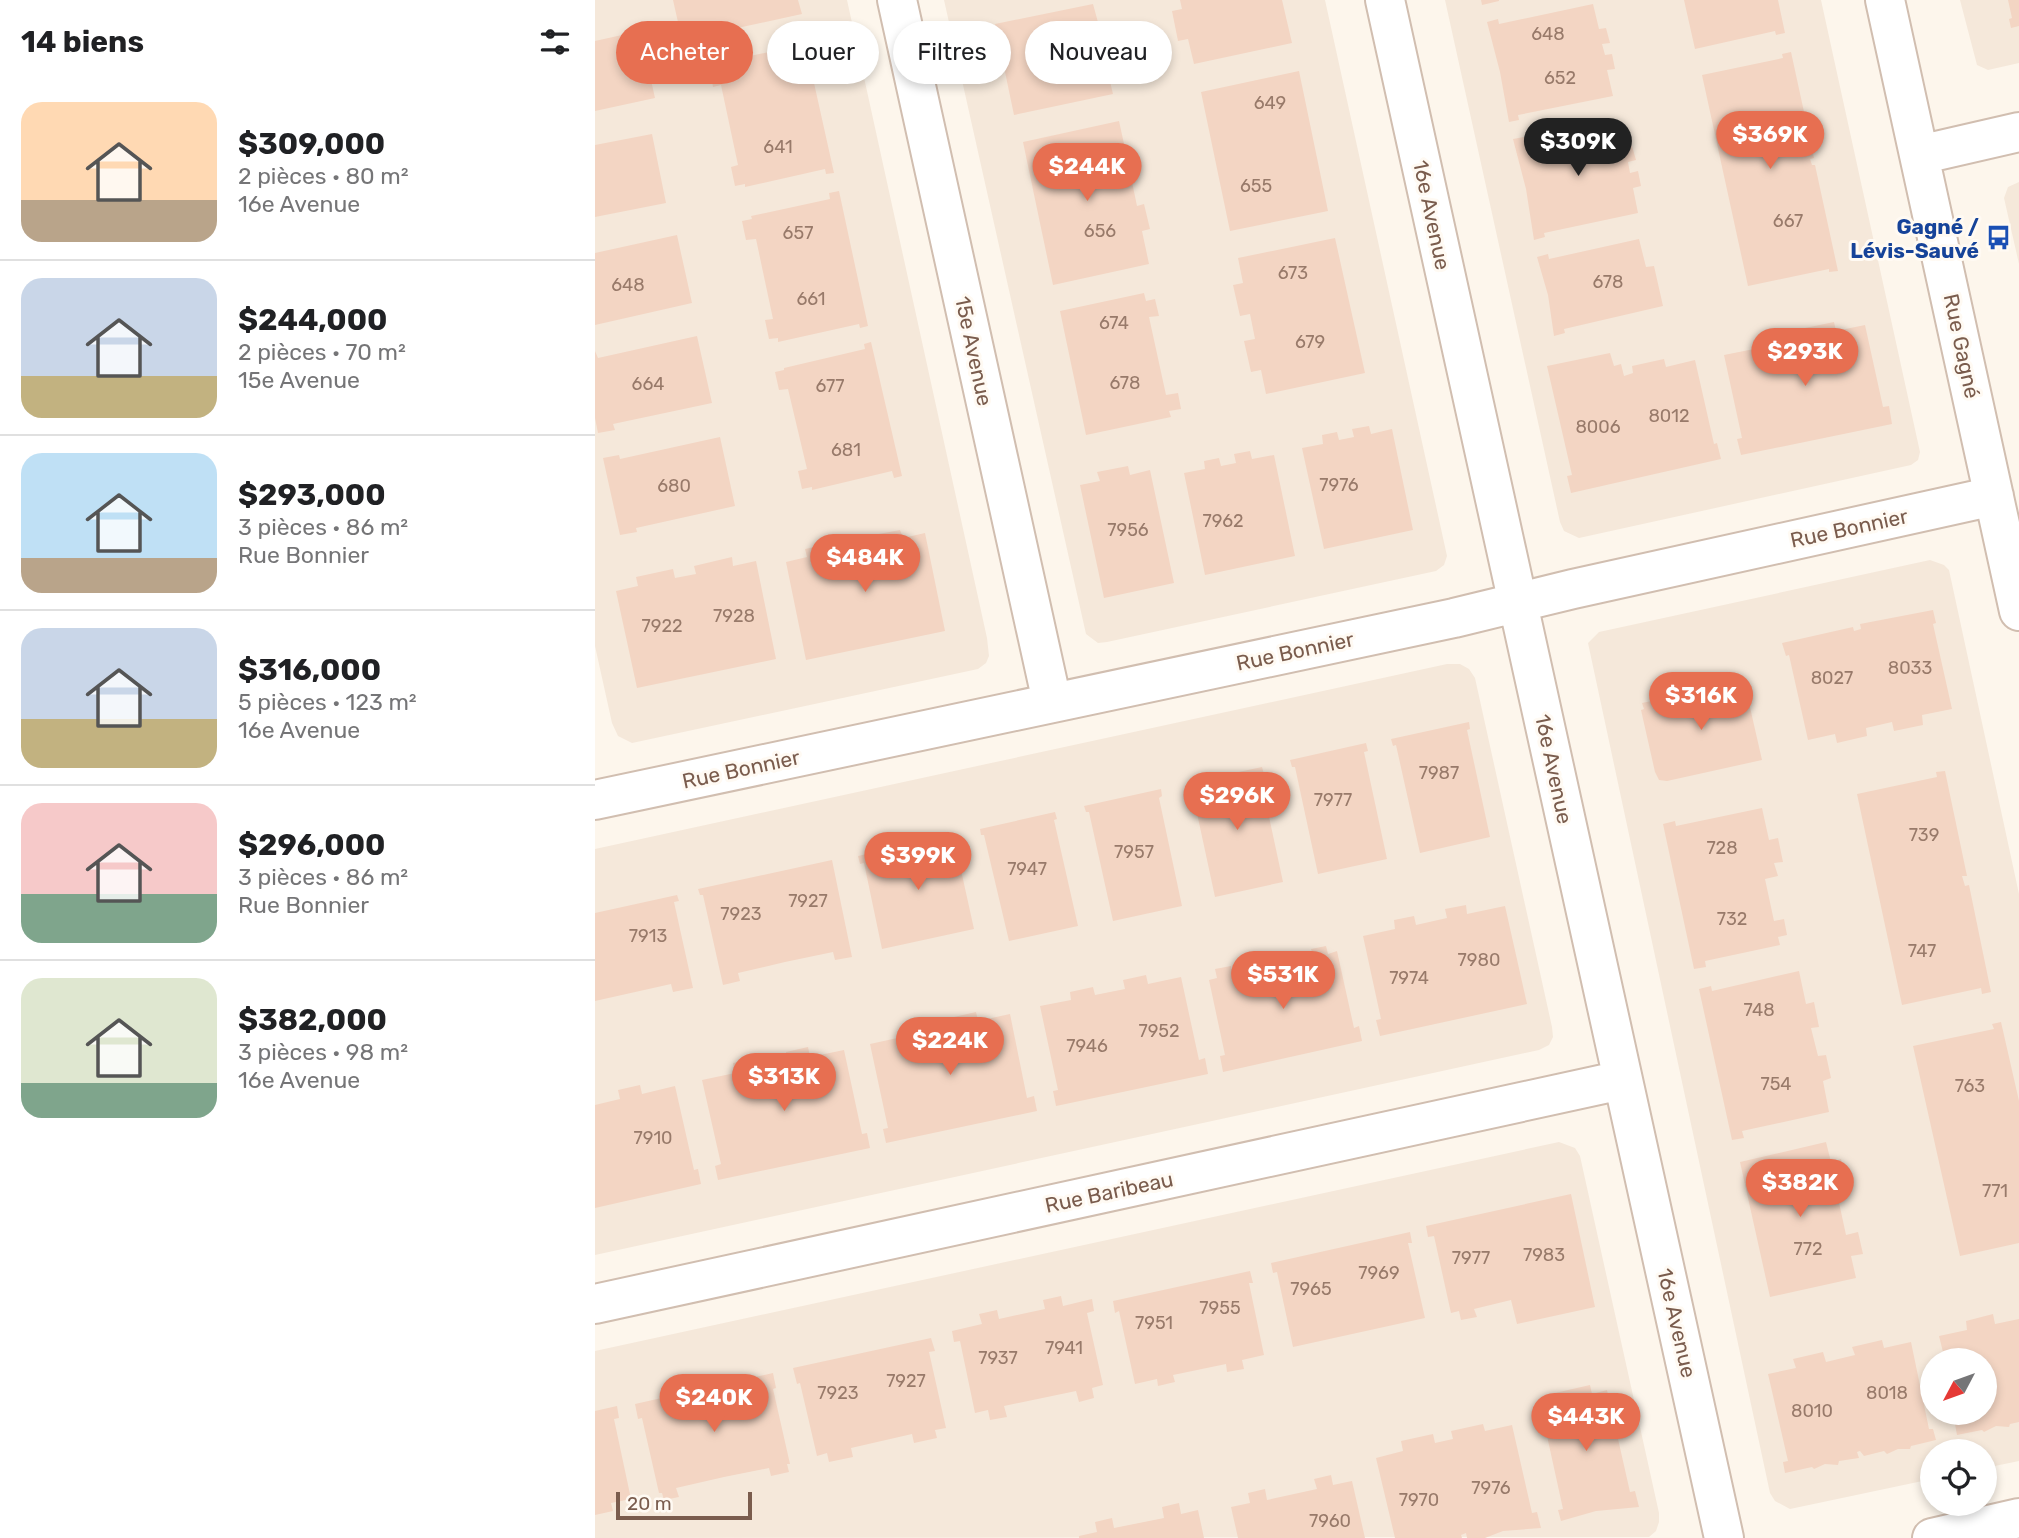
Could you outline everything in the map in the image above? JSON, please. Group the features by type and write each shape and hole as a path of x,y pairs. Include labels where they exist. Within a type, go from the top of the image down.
{"street":[{"name":"15e Avenue","path":"897,0 1052,702"},
{"name":"16e Avenue","path":"1385,0 1724,1538"},
{"name":"Rue Gagné","path":"1885,0 2019,611"},
{"path":"1919,155 2019,132"},
{"name":"Rue Bonnier","path":"595,800 1517,603 1994,496"},
{"name":"Rue Baribeau","path":"595,1304 1622,1080"},
{"path":"1932,1538 2019,1518"}],"shaded area":[{"path":"595,0 847,0 852,21 767,21 767,84 865,84 989,656 986,663 978,669 632,743 618,736 612,723 595,646"},
{"path":"944,0 1325,0 1447,556 1444,565 1436,571 1107,642 1098,643 1086,634 963,84 1011,84 1011,21 949,21"},
{"path":"1445,0 1821,0 1920,452 1918,460 1911,465 1579,538 1564,531"},
{"path":"1960,0 2019,0 2019,63 1988,70 1977,65"},
{"path":"2019,182 2019,264 2004,198 2008,187"},
{"path":"1930,560 1949,570 2019,894 2019,1461 1997,1466 1997,1439 1920,1439 1920,1482 1790,1509 1775,1501 1770,1493 1588,643 1599,632"},
{"path":"1447,664 1460,664 1469,669 1475,678 1552,1027 1553,1037 1549,1045 1539,1050 595,1255 595,849"},
{"path":"1559,1142 1575,1148 1580,1156 1659,1513 1656,1531 1649,1537 595,1538 595,1351"}],"building":[{"path":"673,0 798,0 802,14 753,25 753,21 678,21"},
{"path":"1180,0 1282,0 1292,43 1194,64 1188,39 1178,41 1172,11 1182,9"},
{"path":"1481,0 1499,0 1499,1 1482,5"},
{"path":"1684,0 1778,0 1785,33 1776,35 1775,31 1695,49"},
{"path":"2008,0 2019,0 2019,26 2011,28"},
{"path":"1093,4 1098,21 1025,21 1025,84 1111,84 1113,94 1014,115 1008,84 1011,84 1010,21"},
{"path":"1593,4 1599,29 1606,28 1610,43 1602,44 1605,55 1612,54 1615,69 1607,70 1613,96 1518,115 1519,120 1509,122 1487,22 1498,19 1499,24"},
{"path":"616,36 616,84 652,84 655,98 595,111 595,41"},
{"path":"767,52 767,84 814,84 834,173 826,174 825,169 745,187 745,184 735,186 731,167 738,165 721,85 713,87 713,84 753,84 753,55"},
{"path":"1791,52 1814,158 1810,159 1812,165 1815,165 1838,271 1829,272 1829,269 1748,286 1702,75 1783,58 1782,54"},
{"path":"1299,71 1328,211 1230,231 1201,92"},
{"path":"1119,121 1126,153 1134,151 1139,175 1131,177 1137,206 1144,204 1150,229 1142,231 1149,264 1053,285 1023,142"},
{"path":"1619,122 1625,147 1632,146 1636,160 1628,162 1630,173 1638,171 1641,186 1633,188 1638,213 1544,233 1545,237 1534,240 1526,189 1513,139 1524,137 1525,141"},
{"path":"652,134 666,203 595,217 595,145"},
{"path":"839,191 868,326 860,328 859,324 778,342 778,338 769,339 765,320 773,319 756,239 746,240 742,221 752,219 751,216 830,199 829,193"},
{"path":"677,235 692,303 595,325 595,253"},
{"path":"1335,238 1365,373 1266,394 1261,370 1251,372 1244,341 1255,339 1250,314 1240,316 1233,285 1243,283 1238,258"},
{"path":"1639,239 1646,267 1654,266 1663,306 1564,329 1565,333 1554,336 1548,295 1537,257 1548,254 1549,259"},
{"path":"1144,293 1146,301 1155,299 1159,316 1149,317 1166,395 1178,393 1181,409 1169,411 1171,417 1086,435 1060,311"},
{"path":"1834,322 1836,331 1865,325 1883,407 1889,406 1892,424 1741,455 1737,439 1742,438 1724,355 1754,349 1753,340 1780,334 1782,342 1807,337 1805,328"},
{"path":"697,336 712,403 613,424 615,430 598,433 595,418 595,351 598,358"},
{"path":"871,342 902,476 894,478 892,471 812,490 812,487 802,489 798,471 807,469 788,389 779,390 775,372 865,349 864,344"},
{"path":"1610,353 1614,366 1621,364 1624,376 1633,373 1632,366 1664,359 1666,367 1695,360 1714,444 1717,443 1721,459 1571,493 1567,476 1572,475 1547,366"},
{"path":"1369,426 1371,434 1392,429 1413,530 1324,549 1302,448 1323,444 1322,435 1337,432 1339,440 1354,437 1352,429"},
{"path":"720,437 735,506 636,528 637,532 620,535 603,458 619,455 620,459"},
{"path":"1250,451 1252,459 1274,455 1295,556 1205,575 1184,473 1205,469 1204,461 1219,458 1221,466 1236,463 1234,454"},
{"path":"1128,466 1130,475 1150,470 1174,583 1104,598 1080,485 1100,481 1097,472"},
{"path":"900,530 903,538 925,533 945,631 806,660 786,562 807,557 805,549 838,542 840,551 870,545 868,536"},
{"path":"732,557 733,566 756,561 776,659 637,688 616,591 638,586 636,577 673,569 675,578 696,574 694,566"},
{"path":"1933,610 1936,623 1933,624 1952,709 1922,715 1923,725 1894,731 1892,722 1866,728 1867,736 1837,743 1835,734 1808,740 1789,655 1786,656 1782,643 1853,627 1854,631 1861,629 1860,624"},
{"path":"1744,681 1762,760 1667,781 1659,780 1641,710 1644,709 1642,703"},
{"path":"1469,722 1470,729 1467,730 1490,837 1420,853 1396,745 1393,746 1391,739"},
{"path":"1366,743 1368,751 1364,752 1387,859 1318,874 1295,767 1292,767 1290,760"},
{"path":"1262,767 1264,774 1260,775 1283,882 1215,897 1192,790 1189,791 1187,783"},
{"path":"1945,771 1967,876 1962,876 1965,886 1969,885 1991,992 1982,994 1981,988 1902,1005 1857,794 1937,777 1936,772"},
{"path":"1161,789 1162,796 1159,798 1182,906 1113,921 1089,812 1086,812 1084,806"},
{"path":"1762,808 1769,840 1778,838 1783,862 1774,863 1778,876 1765,879 1774,921 1784,919 1787,935 1778,937 1780,945 1705,961 1706,967 1694,969 1663,824 1675,821 1676,826"},
{"path":"1055,812 1057,819 1054,820 1078,926 1009,941 984,835 981,835 980,829"},
{"path":"956,834 958,841 955,843 974,929 882,949 864,863 860,864 858,856"},
{"path":"832,860 852,957 835,960 833,952 785,962 738,973 740,981 723,985 703,895 700,895 698,889"},
{"path":"677,895 679,901 674,902 693,988 673,992 671,984 595,1001 595,913"},
{"path":"1466,905 1467,914 1505,906 1527,1004 1380,1036 1376,1020 1381,1019 1363,936 1395,929 1394,920 1414,916 1416,925 1447,918 1445,909"},
{"path":"1326,946 1328,954 1337,951 1354,1028 1359,1026 1362,1041 1223,1072 1220,1056 1225,1055 1209,980 1217,978 1215,969 1231,966 1233,975 1314,957 1311,949"},
{"path":"1799,971 1806,1004 1814,1002 1819,1027 1811,1028 1818,1056 1826,1055 1831,1078 1823,1081 1829,1112 1742,1131 1744,1138 1732,1140 1699,989 1711,986 1712,991"},
{"path":"1146,975 1148,984 1181,977 1199,1060 1205,1058 1208,1074 1056,1106 1053,1091 1058,1090 1040,1006 1071,1000 1070,992 1093,987 1095,995 1125,989 1123,980"},
{"path":"976,1012 978,1021 1010,1014 1027,1098 1034,1096 1037,1111 886,1143 883,1129 888,1128 870,1044 902,1037 901,1028 922,1023 924,1032 956,1026 954,1017"},
{"path":"2001,1022 2019,1101 2019,1243 1960,1256 1913,1046 1994,1029 1992,1024"},
{"path":"808,1047 810,1057 844,1050 862,1134 867,1133 870,1148 718,1180 715,1166 721,1164 702,1080 735,1073 733,1063 755,1059 757,1069 788,1063 786,1052"},
{"path":"640,1085 642,1094 675,1086 694,1170 698,1169 701,1184 595,1208 595,1105 620,1099 618,1090"},
{"path":"1826,1142 1831,1162 1841,1159 1846,1181 1835,1184 1846,1235 1858,1232 1863,1254 1851,1256 1856,1278 1770,1297 1740,1162"},
{"path":"1571,1194 1595,1307 1517,1324 1511,1300 1474,1309 1477,1317 1461,1320 1459,1311 1451,1313 1434,1236 1428,1237 1426,1226"},
{"path":"1410,1232 1412,1243 1408,1243 1425,1318 1293,1347 1277,1272 1273,1273 1271,1263"},
{"path":"1250,1271 1253,1283 1249,1283 1264,1355 1242,1360 1244,1369 1227,1372 1226,1364 1173,1375 1175,1382 1158,1386 1157,1379 1135,1384 1119,1311 1115,1313 1113,1301"},
{"path":"1061,1296 1063,1306 1092,1299 1094,1311 1087,1313 1103,1385 1092,1388 1094,1398 1079,1402 1076,1391 1004,1406 1007,1417 990,1420 988,1410 975,1413 960,1341 954,1342 952,1331 982,1324 979,1314 997,1310 999,1319 1045,1309 1043,1300"},
{"path":"1993,1314 1995,1324 2019,1319 2019,1422 2010,1424 2009,1427 1996,1426 1984,1432 1982,1430 1957,1435 1955,1425 1997,1425 1997,1348 1942,1348 1939,1336 1967,1330 1966,1321"},
{"path":"931,1338 935,1351 929,1352 946,1428 935,1430 937,1438 914,1443 912,1434 851,1448 853,1457 829,1462 827,1453 817,1456 800,1383 797,1384 793,1368"},
{"path":"1882,1340 1884,1348 1911,1342 1920,1386 1920,1425 1928,1425 1929,1429 1933,1429 1936,1439 1920,1439 1920,1444 1911,1446 1910,1449 1898,1449 1887,1454 1884,1451 1864,1456 1860,1451 1857,1452 1859,1458 1839,1461 1838,1465 1825,1464 1814,1469 1812,1467 1785,1473 1783,1462 1788,1461 1768,1374 1796,1368 1793,1359 1823,1352 1826,1362 1855,1355 1852,1347"},
{"path":"773,1373 776,1388 773,1389 790,1464 787,1464 789,1472 771,1476 769,1468 724,1477 676,1488 679,1497 664,1500 662,1493 659,1493 642,1418 638,1419 635,1404"},
{"path":"1590,1385 1592,1394 1607,1390 1630,1492 1635,1491 1639,1507 1596,1511 1561,1521 1558,1510 1563,1509 1540,1404 1557,1400 1555,1393"},
{"path":"617,1406 619,1418 614,1419 631,1499 611,1503 613,1511 595,1515 595,1411"},
{"path":"1483,1424 1485,1431 1512,1425 1532,1513 1537,1512 1541,1528 1503,1531 1485,1538 1467,1538 1466,1533 1461,1535 1462,1538 1395,1538 1376,1458 1403,1451 1401,1441 1433,1434 1435,1443 1453,1439 1451,1431"},
{"path":"1331,1475 1333,1485 1352,1481 1365,1538 1238,1538 1231,1507 1250,1503 1248,1493 1265,1489 1267,1500 1317,1489 1314,1479"},
{"path":"1179,1503 1181,1514 1198,1510 1204,1538 1079,1538 1097,1532 1095,1522 1112,1518 1114,1528 1164,1518 1162,1507"}],"place":[{"name":"Gagné / Lévis-Sauvé","path":"1999,238"}]}
